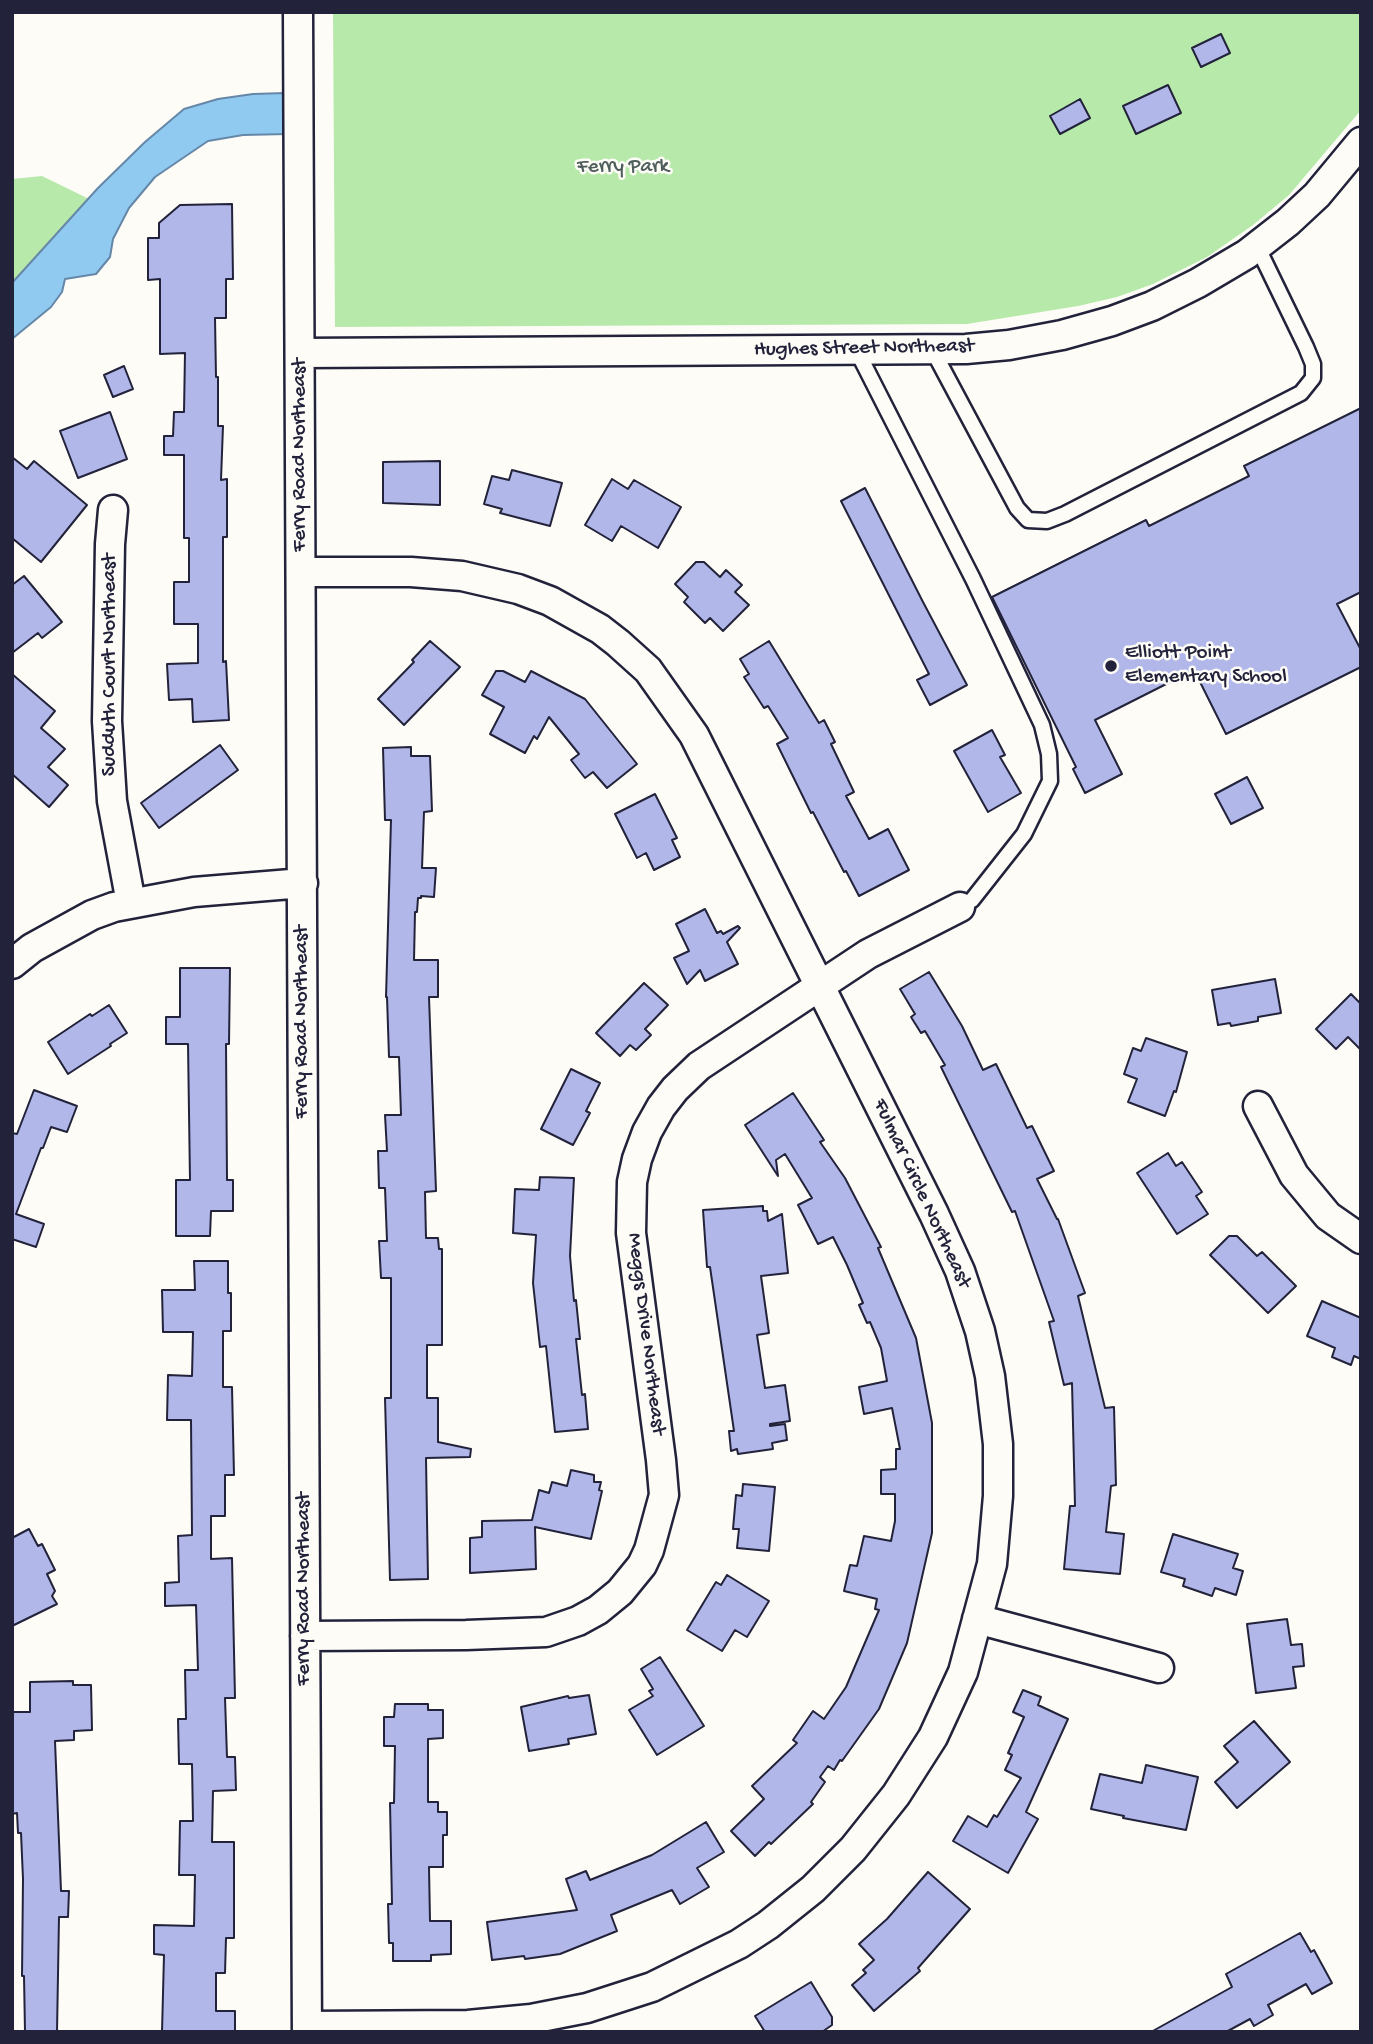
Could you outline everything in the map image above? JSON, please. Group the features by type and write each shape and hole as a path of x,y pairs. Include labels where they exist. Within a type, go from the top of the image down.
{"street":[{"name":"Ferry Road Northeast","path":"298,12 307,2029"},
{"name":"Hughes Street Northeast","path":"301,353 967,349 1009,345 1062,335 1152,306 1247,254 1317,195 1361,142"},
{"name":"Sudduth Court Northeast","path":"113,510 107,721 112,801 131,903"},
{"name":"Fulmar Circle Northeast","path":"301,572 411,572 479,579 518,589 550,601 600,629 648,670 694,735 960,1271 980,1331 990,1376 998,1444 998,1496 992,1564 962,1672 938,1726 897,1796 853,1849 813,1889 739,1944 652,1987 587,2008 531,2019 468,2025 307,2029"},
{"path":"12,964 32,948 92,915 131,903 194,892 303,883"},
{"name":"Meggs Drive Northeast","path":"305,1636 546,1632 578,1621 598,1610 620,1592 642,1565 649,1550 664,1495 631,1233 632,1182 647,1132 675,1089 699,1066 868,954 960,907"},
{"path":"1258,1106 1294,1175 1328,1216 1361,1239"},
{"path":"976,1619 1159,1668"}],"lane":[{"path":"932,349 1017,508 1028,520 1047,521 1301,393 1313,378 1312,364 1306,347 1257,246"},
{"path":"856,349 973,579 1042,725 1049,754 1050,781 1024,834 972,900 960,907"}],"green space":[{"name":"Ferry Park","path":"333,12 1361,12 1361,110 1289,195 1253,225 1207,257 1153,284 1117,297 1078,306 967,324 335,327"},
{"path":"42,176 89,199 12,283 12,179"}],"water":[{"path":"286,93 287,134 243,135 208,141 155,177 129,208 113,239 110,257 96,274 65,279 62,292 51,307 12,339 12,283 98,188 145,142 184,109 218,99"}],"building":[{"path":"1221,34 1230,53 1201,67 1192,48"},
{"path":"1168,85 1181,113 1136,134 1123,106"},
{"path":"1080,99 1090,118 1060,134 1050,116"},
{"path":"232,204 233,279 226,279 226,318 215,318 218,426 223,426 221,480 227,479 227,537 223,537 223,662 226,661 229,720 193,722 192,699 169,700 167,664 198,663 198,624 174,624 174,582 189,582 189,538 184,538 184,455 164,455 164,436 173,436 174,412 184,412 185,353 160,354 160,279 148,280 148,238 159,238 159,223 180,205"},
{"path":"124,366 133,389 113,397 104,375"},
{"path":"1361,408 1361,592 1337,604 1361,650 1361,667 1226,734 1194,670 1095,720 1122,774 1085,793 1073,769 1076,767 992,597 1146,520 1149,526 1249,476 1244,466"},
{"path":"110,412 127,459 78,478 60,431"},
{"path":"12,457 27,469 34,461 87,505 41,562 12,538"},
{"path":"440,461 440,505 383,503 383,462"},
{"path":"512,470 562,483 550,526 500,513 502,509 484,504 492,476 509,480"},
{"path":"612,479 628,489 634,480 681,507 658,548 621,526 612,541 585,525"},
{"path":"865,488 967,685 930,705 917,680 929,674 841,501"},
{"path":"696,562 704,562 720,577 726,570 742,585 735,592 749,605 723,631 710,618 705,623 684,602 688,597 675,584"},
{"path":"24,576 62,622 42,638 38,633 12,653 12,585"},
{"path":"430,641 460,667 404,725 378,699 414,662 412,660"},
{"path":"769,641 819,723 824,720 835,742 831,744 854,792 846,796 869,839 888,829 909,870 859,896 813,812 811,813 777,744 788,738 768,706 764,708 744,677 749,674 740,659"},
{"path":"496,671 503,671 525,682 531,671 585,699 637,764 607,788 593,772 585,778 571,760 579,754 549,717 537,739 534,736 525,753 490,734 504,707 482,695"},
{"path":"12,674 55,711 41,728 65,749 48,767 68,785 49,807 12,774"},
{"path":"992,730 1005,755 1000,757 1021,793 988,812 954,751"},
{"path":"220,745 238,770 159,828 141,803"},
{"path":"411,747 411,756 430,756 432,811 424,812 422,868 436,868 434,897 418,898 414,960 438,960 438,997 429,997 436,1191 425,1192 426,1238 438,1238 439,1249 442,1249 442,1345 427,1345 427,1398 438,1398 438,1442 471,1449 470,1457 426,1458 428,1579 390,1580 385,1398 391,1398 391,1278 381,1278 379,1241 387,1241 385,1188 379,1188 378,1151 387,1151 385,1115 401,1115 399,1057 389,1057 386,997 391,820 385,820 383,748"},
{"path":"1247,777 1263,808 1231,824 1215,794"},
{"path":"655,794 677,838 672,840 680,857 654,870 646,853 637,858 615,814"},
{"path":"705,909 717,933 721,931 723,934 738,926 740,928 727,942 738,964 705,981 700,970 687,984 674,958 689,951 676,924"},
{"path":"180,968 230,968 229,1044 226,1044 227,1180 233,1180 233,1211 211,1211 210,1236 176,1236 176,1180 190,1180 188,1044 166,1044 166,1017 180,1017"},
{"path":"929,972 962,1026 983,1070 996,1064 1027,1128 1032,1126 1054,1171 1037,1179 1058,1219 1085,1293 1078,1296 1105,1408 1114,1407 1116,1485 1111,1486 1106,1532 1124,1534 1120,1574 1064,1569 1070,1506 1075,1506 1072,1383 1064,1385 1049,1322 1054,1321 1015,1211 1012,1212 941,1067 945,1065 925,1031 921,1033 911,1017 915,1014 900,989"},
{"path":"1275,979 1281,1013 1258,1017 1258,1021 1231,1026 1230,1023 1218,1025 1212,990"},
{"path":"644,983 668,1005 645,1029 651,1035 636,1050 630,1045 620,1056 596,1033"},
{"path":"1351,994 1361,1004 1361,1050 1348,1037 1336,1049 1316,1029"},
{"path":"109,1005 127,1033 68,1074 48,1042 90,1014 92,1016"},
{"path":"1146,1038 1187,1052 1176,1092 1174,1091 1165,1116 1128,1102 1137,1079 1124,1074 1133,1048 1141,1051"},
{"path":"571,1069 600,1083 586,1111 590,1113 573,1145 541,1129"},
{"path":"34,1090 77,1106 67,1132 51,1127 16,1214 44,1224 36,1247 12,1239 12,1133 17,1134"},
{"path":"793,1093 824,1140 820,1142 845,1178 881,1247 878,1248 916,1338 932,1423 932,1533 907,1643 879,1709 842,1761 840,1760 834,1770 828,1766 820,1777 825,1782 811,1802 813,1804 755,1856 731,1831 764,1799 752,1786 797,1743 793,1740 813,1711 824,1719 846,1687 879,1610 875,1609 877,1599 844,1591 850,1565 857,1566 864,1536 891,1541 895,1521 895,1494 881,1494 881,1470 896,1469 896,1449 900,1449 892,1408 864,1414 859,1387 887,1381 881,1348 859,1305 863,1303 847,1265 833,1237 818,1244 798,1205 812,1198 785,1154 776,1160 778,1176 745,1125"},
{"path":"1168,1153 1176,1166 1182,1162 1202,1192 1196,1196 1208,1214 1177,1234 1137,1173"},
{"path":"540,1177 574,1178 570,1256 580,1339 576,1339 588,1429 555,1432 546,1346 540,1347 533,1283 536,1235 513,1233 515,1189 539,1190"},
{"path":"763,1206 763,1211 767,1211 768,1221 782,1214 788,1273 761,1276 769,1333 757,1335 765,1388 785,1385 790,1421 770,1424 785,1424 787,1440 772,1443 773,1449 738,1454 737,1449 731,1451 729,1431 734,1431 710,1267 707,1267 703,1210"},
{"path":"1229,1236 1237,1236 1257,1256 1262,1252 1296,1286 1268,1313 1210,1255"},
{"path":"194,1261 228,1261 228,1293 231,1293 231,1331 223,1331 223,1387 232,1387 234,1475 225,1475 225,1516 211,1516 211,1559 232,1558 235,1698 225,1698 227,1757 235,1757 236,1790 213,1791 212,1842 234,1842 234,1938 226,1938 225,1973 216,1973 216,2011 235,2011 235,2032 162,2032 164,1955 154,1954 154,1925 194,1926 195,1875 179,1875 180,1821 193,1821 192,1764 179,1764 178,1719 186,1719 185,1670 198,1670 196,1605 165,1606 165,1583 179,1582 178,1536 192,1535 191,1420 167,1420 168,1375 192,1376 193,1332 163,1332 162,1290 195,1290"},
{"path":"1322,1301 1361,1318 1361,1359 1354,1356 1351,1365 1332,1357 1335,1348 1307,1336"},
{"path":"571,1470 594,1475 594,1482 601,1482 599,1490 602,1491 591,1539 535,1527 536,1569 470,1573 470,1538 482,1537 482,1521 532,1520 539,1490 549,1493 552,1482 567,1486"},
{"path":"743,1484 775,1487 769,1551 737,1548 739,1529 733,1529 736,1495 742,1496"},
{"path":"29,1529 38,1546 42,1544 55,1570 47,1574 55,1591 52,1596 57,1604 12,1626 12,1538"},
{"path":"1173,1534 1238,1554 1233,1568 1243,1571 1236,1595 1215,1588 1212,1596 1183,1586 1185,1579 1161,1572"},
{"path":"727,1575 769,1601 747,1637 735,1630 722,1651 687,1630 716,1582 721,1585"},
{"path":"1287,1619 1291,1645 1302,1644 1304,1666 1293,1667 1296,1688 1256,1693 1247,1624"},
{"path":"660,1657 704,1726 657,1755 629,1710 653,1696 649,1691 653,1689 641,1669"},
{"path":"73,1681 73,1685 91,1685 92,1730 74,1731 74,1740 55,1741 61,1891 69,1891 68,1917 59,1917 57,2032 25,2032 22,1976 23,1879 21,1833 18,1833 17,1813 12,1814 12,1712 30,1712 30,1682"},
{"path":"1023,1690 1041,1697 1038,1705 1068,1719 1026,1812 1038,1819 1008,1873 953,1841 968,1816 987,1827 994,1815 997,1817 1021,1778 1005,1770 1012,1755 1008,1753 1024,1717 1013,1712"},
{"path":"589,1695 596,1734 568,1739 569,1744 529,1751 521,1707 568,1696"},
{"path":"395,1704 428,1704 428,1710 443,1710 443,1738 428,1739 428,1802 438,1802 438,1812 447,1812 447,1835 443,1835 443,1867 429,1867 430,1921 451,1921 451,1954 431,1955 431,1961 393,1961 393,1943 389,1943 388,1904 392,1904 390,1803 394,1803 395,1746 384,1746 384,1717 394,1717"},
{"path":"1254,1721 1290,1762 1237,1808 1215,1782 1238,1762 1224,1746"},
{"path":"1146,1765 1198,1777 1186,1830 1091,1809 1100,1774 1142,1783"},
{"path":"706,1822 724,1852 697,1868 709,1887 680,1904 672,1890 611,1915 617,1931 560,1954 492,1960 487,1922 577,1910 566,1879 586,1871 590,1880 652,1855"},
{"path":"928,1872 970,1909 918,1968 920,1971 874,2011 852,1985 866,1973 863,1970 874,1960 859,1944 887,1919"},
{"path":"1300,1933 1311,1952 1314,1950 1332,1983 1312,1994 1306,1984 1268,2005 1273,2015 1254,2026 1250,2019 1226,2032 1151,2032 1232,1987 1226,1974"},
{"path":"811,1982 832,2017 832,2025 822,2032 765,2032 755,2016"}],"place":[{"name":"Elliott Point Elementary School","path":"1111,666"}]}
